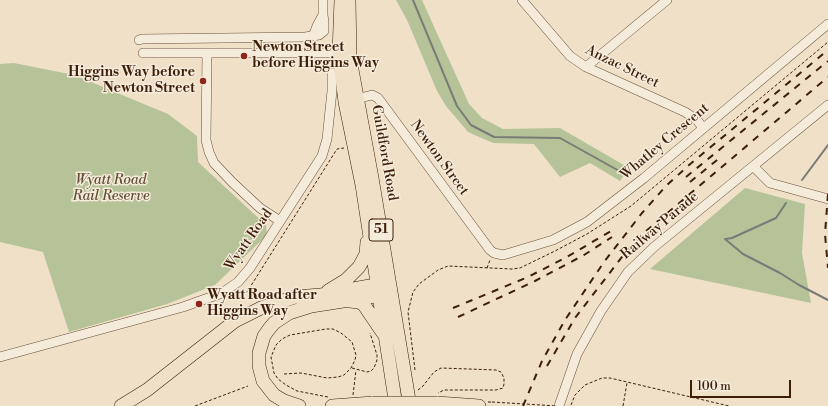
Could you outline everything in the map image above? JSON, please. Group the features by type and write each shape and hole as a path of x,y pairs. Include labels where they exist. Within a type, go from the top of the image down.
{"highway":[{"name":"Guildford Road","path":"341,0 345,53 345,102 368,227 385,289 410,406"},
{"name":"Guildford Road","path":"349,0 345,53 358,99 385,289 385,336 396,406"},
{"path":"322,295 346,280 359,267 366,254 368,227"},
{"path":"121,406 147,390 235,321 261,308 295,297 385,289"},
{"path":"299,406 292,405 274,395 263,381 258,359 264,336 274,323 289,313 311,306 344,300 385,289"},
{"path":"344,300 359,302 364,305 385,336"},
{"path":"331,402 373,403 436,400 479,406"}],"street":[{"path":"139,40 313,35 324,31 323,0"},
{"name":"Anzac Street","path":"522,0 570,56 586,67 685,112 697,120 703,128"},
{"path":"586,67 667,0"},
{"name":"Whatley Crescent","path":"499,254 554,240 587,222 638,183 828,24"},
{"path":"313,35 318,53"},
{"path":"143,53 345,53"},
{"path":"207,53 206,140 209,152 214,163 232,182 260,208 280,221"},
{"name":"Wyatt Road","path":"0,357 59,339 183,306 222,292 238,282 250,268 322,156 327,139 332,72"},
{"name":"Newton Street","path":"345,102 372,95 378,98 490,250 499,254"},
{"name":"Railway Parade","path":"558,406 578,354 601,311 628,272 654,247 754,167 828,105"},
{"path":"754,167 770,183 828,199"}],"path":[{"path":"232,297 246,292 337,149 350,147"},
{"path":"415,373 408,312 413,292 419,284 438,270 448,266 487,269 499,254"},
{"path":"284,374 301,373 327,378 338,378 344,375 351,368 355,360 355,347 348,337 333,329 290,335 282,339 273,351 271,364 278,379 297,391 331,402"},
{"path":"351,368 366,372 371,371 376,365 373,340 369,330"},
{"path":"416,385 417,390 423,386 434,372 441,368 496,370 500,372 504,378 504,384 500,390 444,390 440,391 436,400"},
{"path":"352,399 356,370"},
{"path":"571,405 575,395 585,384 597,379 610,378 729,406"},
{"path":"623,406 627,382"},
{"path":"195,406 248,386"},
{"path":"492,402 558,406"}],"green space":[{"path":"396,0 422,0 469,104 482,118 503,129 560,128 629,168 620,181 590,163 560,177 534,144 493,143 468,132 446,106 437,91 407,20"},
{"name":"Wyatt Road Rail Reserve","path":"14,63 74,75 168,114 197,136 198,162 266,225 267,235 215,285 167,304 69,332 43,252 0,242 0,64"},
{"path":"745,188 805,204 802,253 811,303 650,269"}],"waterway":[{"path":"413,0 457,106 471,125 494,137 560,138 621,172"},
{"path":"802,180 828,145"},
{"path":"726,239 732,238 776,218 786,203"},
{"path":"725,239 743,254 828,300"}],"railway":[{"path":"523,406 542,361 565,320 604,262 642,213 666,186 689,165 828,50"},
{"path":"686,177 828,61"},
{"path":"547,366 575,318 625,253 645,232 828,77"},
{"path":"690,182 722,156"},
{"path":"828,194 825,234 828,268"},
{"path":"453,308 528,277 567,257 616,228"},
{"path":"458,317 535,281 584,255 612,237"}],"place":[{"name":"Newton Street before Higgins Way","path":"244,56"},
{"name":"Higgins Way before Newton Street","path":"203,81"},
{"name":"Wyatt Road after Higgins Way","path":"199,304"}]}
